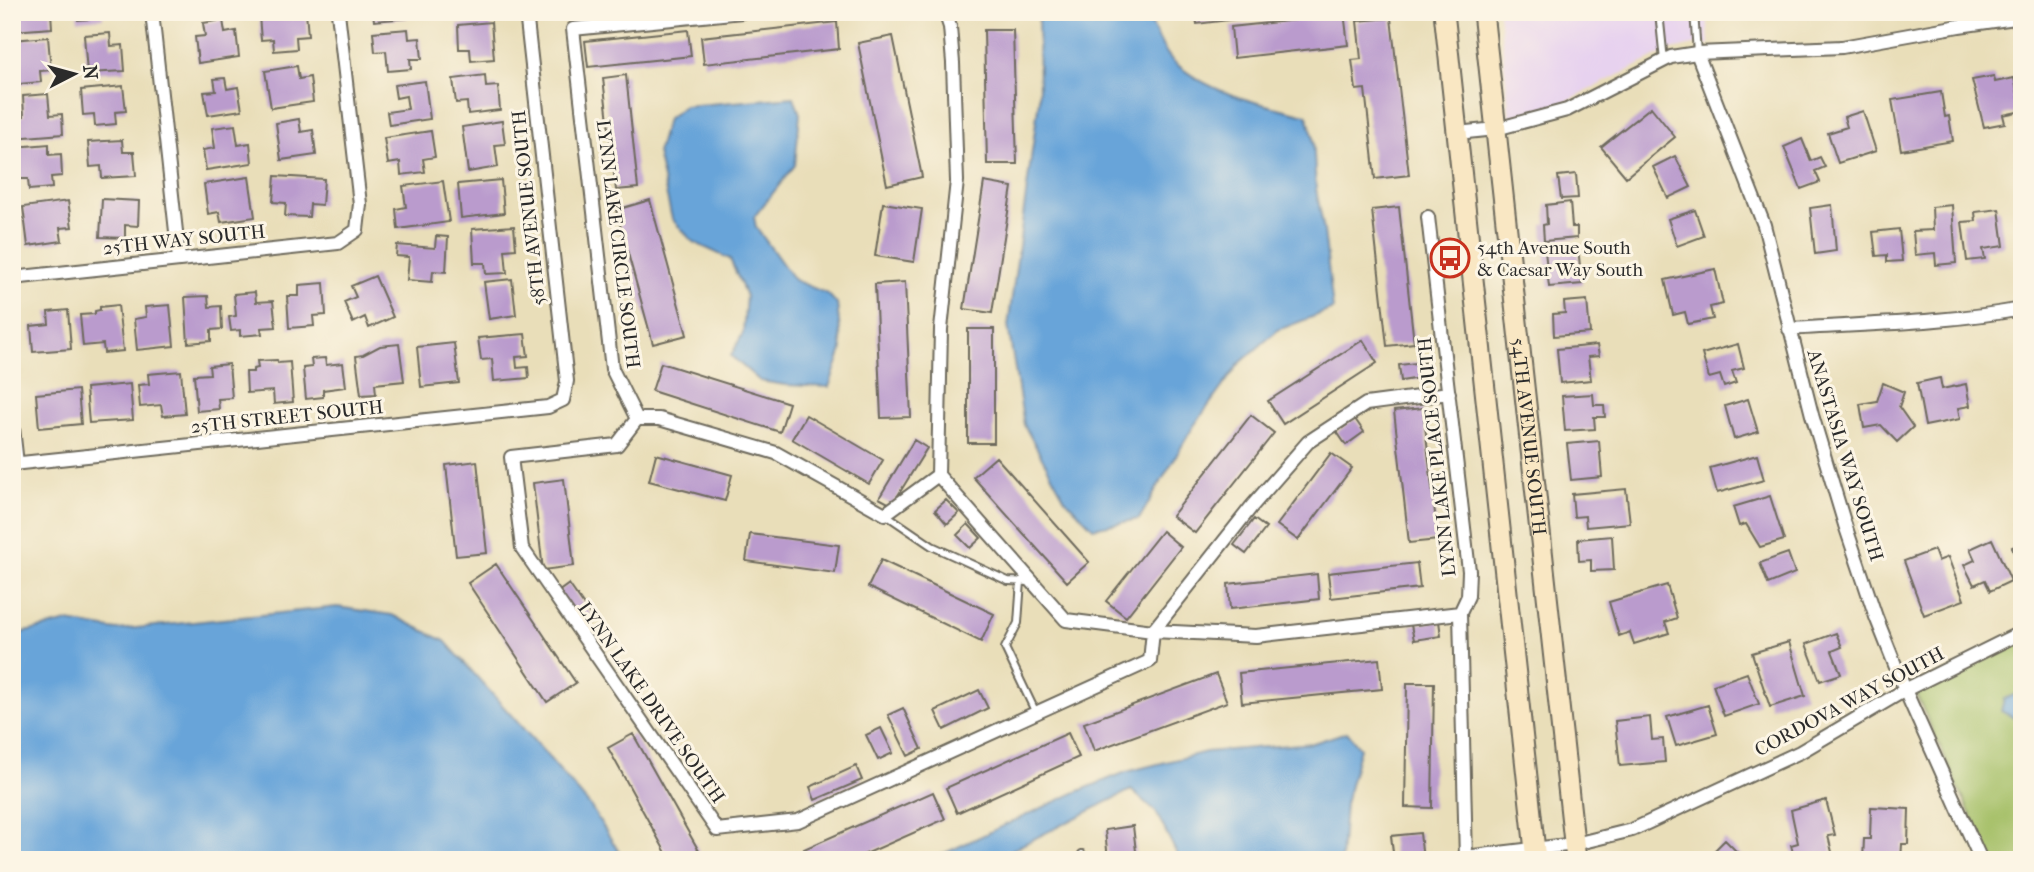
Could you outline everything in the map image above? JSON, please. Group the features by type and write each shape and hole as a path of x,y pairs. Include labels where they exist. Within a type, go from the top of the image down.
{"main road":[{"name":"54TH AVENUE SOUTH","path":"1444,12 1536,855"},
{"name":"54TH AVENUE SOUTH","path":"1483,12 1576,852"}],"street":[{"path":"152,12 179,259"},
{"name":"25TH WAY SOUTH","path":"12,278 338,243 357,230 360,204 338,12"},
{"name":"58TH AVENUE SOUTH","path":"526,12 567,381 563,400"},
{"name":"LYNN LAKE CIRCLE SOUTH","path":"637,419 612,369 573,29 742,12"},
{"path":"945,12 950,27 953,63 957,181 941,329 937,475 1027,582 1066,620 1153,631 1256,636 1460,613"},
{"path":"1457,133 1496,128 1567,110 1671,57 1697,53 1842,47 2022,17"},
{"name":"ANASTASIA WAY SOUTH","path":"1697,53 1765,225 1789,329 1845,525 1875,617 1981,860"},
{"name":"LYNN LAKE PLACE SOUTH","path":"1428,217 1469,571 1468,596 1460,613 1465,859"},
{"path":"1789,329 1921,321 1990,315 2022,309"},
{"path":"1153,631 1252,506 1308,442 1366,404 1449,393"},
{"name":"25TH STREET SOUTH","path":"15,464 548,407 563,400"},
{"path":"12,419 15,464"},
{"path":"637,419 659,419 776,453 885,514 937,475"},
{"name":"LYNN LAKE DRIVE SOUTH","path":"637,419 617,446 511,457 523,548 717,830 798,821 1150,661 1153,631"},
{"name":"CORDOVA WAY SOUTH","path":"1576,852 1632,830 1800,752 1905,690 2022,632"},
{"path":"1465,859 1576,852"}],"lane":[{"path":"1659,12 1664,61"},
{"path":"1694,12 1697,53"},
{"path":"885,514 932,546 1008,581 1027,582 1018,624 1005,648 1036,713"}],"shaded area":[{"path":"1499,12 1707,12 1709,45 1702,43 1667,51 1564,102 1510,117"}],"green space":[{"path":"2022,641 2022,692 2004,699 2016,719 2022,715 2022,860 1991,860 1916,694"}],"water":[{"path":"1038,12 1147,12 1165,51 1186,72 1236,96 1307,115 1313,136 1316,189 1333,309 1278,330 1239,364 1193,427 1139,519 1093,528 1065,499 1024,425 1008,326 1039,100"},
{"path":"794,97 800,114 795,165 754,217 756,227 794,280 828,294 837,304 842,350 829,387 760,381 731,356 743,333 746,296 730,259 693,242 672,219 657,153 667,119 684,106"},
{"path":"337,607 392,615 445,641 591,807 624,860 12,860 12,635 68,622 117,630"},
{"path":"2022,692 2022,715 2016,719 2001,711 2004,699"},
{"path":"1347,732 1360,748 1345,804 1341,860 1180,860 1156,812 1131,790 992,860 930,860 1074,793 1126,772 1206,752 1313,743"}],"building":[{"path":"12,12 51,12 52,28 12,31"},
{"path":"77,12 102,12 103,18 78,20"},
{"path":"306,12 308,36 296,37 297,49 274,51 273,39 261,40 259,16"},
{"path":"373,12 408,12 408,18 374,21"},
{"path":"1195,12 1236,12 1237,19 1197,24"},
{"path":"1344,12 1348,45 1234,58 1231,27 1296,20 1295,15"},
{"path":"1391,18 1409,175 1375,179 1365,89 1356,90 1352,60 1361,59 1357,21"},
{"path":"223,20 225,33 236,31 239,57 198,63 195,37 205,36 203,23"},
{"path":"491,22 494,59 471,61 470,49 459,49 458,25"},
{"path":"837,22 839,49 704,64 701,37"},
{"path":"408,29 409,39 420,38 422,59 410,59 411,69 388,71 386,51 375,52 373,32"},
{"path":"688,30 691,56 588,67 585,41"},
{"path":"984,30 1013,30 1017,164 987,164"},
{"path":"110,33 111,46 123,45 125,71 87,73 84,35"},
{"path":"893,36 922,177 887,185 858,43"},
{"path":"48,37 51,70 40,71 41,82 19,84 17,62 12,63 12,40"},
{"path":"297,66 299,79 310,77 313,102 271,108 265,71"},
{"path":"485,75 486,87 498,86 500,110 468,114 467,102 456,103 453,79"},
{"path":"626,75 638,188 616,190 603,78"},
{"path":"1994,76 1995,82 2014,78 2022,111 2003,115 2005,123 1984,127 1972,80"},
{"path":"225,78 227,89 238,87 242,110 208,115 204,92 216,91 214,79"},
{"path":"425,81 430,119 389,125 387,112 408,109 406,96 396,98 394,85"},
{"path":"123,86 126,111 115,112 116,124 95,126 94,114 83,115 81,90"},
{"path":"1941,92 1953,141 1901,150 1892,100"},
{"path":"48,94 50,115 62,114 63,134 13,138 12,117 24,116 23,96"},
{"path":"1651,107 1675,137 1626,177 1601,147"},
{"path":"1863,111 1876,151 1838,163 1828,133 1847,127 1844,117"},
{"path":"299,119 301,132 313,130 316,155 281,160 276,123"},
{"path":"502,121 505,144 495,145 498,167 468,172 462,127"},
{"path":"235,125 238,145 250,143 252,163 206,170 203,150 215,148 212,128"},
{"path":"431,131 435,157 423,159 425,172 401,175 400,162 388,164 384,138"},
{"path":"1802,139 1811,161 1820,157 1825,167 1815,171 1820,182 1801,189 1784,147"},
{"path":"122,140 123,152 134,152 136,176 102,178 101,166 90,167 88,142"},
{"path":"49,144 49,155 61,154 62,176 51,177 52,188 29,190 28,179 17,179 15,147"},
{"path":"1675,156 1691,187 1668,198 1653,167"},
{"path":"1576,174 1578,198 1561,199 1558,176"},
{"path":"275,176 324,179 322,205 310,204 309,217 285,216 286,203 273,202"},
{"path":"249,177 255,217 221,222 219,212 208,214 204,184"},
{"path":"501,180 504,213 461,218 458,184"},
{"path":"443,181 449,222 398,229 396,209 406,207 403,186"},
{"path":"984,182 1012,187 992,313 964,309"},
{"path":"102,199 139,201 138,226 125,225 125,238 100,237"},
{"path":"650,200 687,335 653,344 616,210"},
{"path":"68,201 72,227 60,228 62,241 28,246 23,207"},
{"path":"1570,202 1572,227 1577,227 1577,238 1544,241 1546,205"},
{"path":"883,203 922,209 914,262 875,256"},
{"path":"1832,205 1836,251 1815,254 1810,208"},
{"path":"1952,205 1956,263 1936,265 1935,253 1915,255 1913,231 1933,230 1932,207"},
{"path":"1399,207 1414,343 1387,346 1372,210"},
{"path":"1999,209 2004,246 1983,249 1985,259 1967,261 1962,222 1976,221 1975,212"},
{"path":"1695,210 1704,236 1677,246 1668,219"},
{"path":"514,226 516,249 505,250 507,273 486,274 485,263 474,263 472,229"},
{"path":"1899,229 1902,261 1887,262 1887,255 1876,256 1873,232"},
{"path":"436,236 448,237 446,272 433,271 432,282 407,280 409,257 396,256 397,245 435,248"},
{"path":"1578,248 1582,284 1549,287 1545,251"},
{"path":"1715,269 1723,304 1710,307 1713,319 1688,324 1685,312 1673,315 1665,280"},
{"path":"375,276 393,317 369,328 365,317 353,323 344,302 356,297 351,286"},
{"path":"512,279 516,315 489,319 484,282"},
{"path":"905,282 911,417 881,418 875,284"},
{"path":"324,283 326,315 313,316 314,326 289,328 287,296 299,296 299,285"},
{"path":"255,292 256,302 273,301 276,327 261,328 262,334 240,336 240,330 231,331 229,317 236,316 234,294"},
{"path":"208,296 209,307 221,306 222,329 211,330 211,341 188,343 185,297"},
{"path":"1587,300 1590,333 1554,336 1553,314 1565,313 1564,302"},
{"path":"118,305 123,351 104,353 103,344 83,346 80,315 95,314 100,307"},
{"path":"170,305 174,346 137,350 134,319 146,317 145,307"},
{"path":"68,310 71,349 33,352 31,326 49,324 48,312"},
{"path":"968,329 994,329 994,443 968,443"},
{"path":"525,334 528,356 516,357 517,368 528,367 529,378 494,381 492,359 481,360 478,338"},
{"path":"1363,340 1377,363 1283,424 1268,401"},
{"path":"454,343 459,383 421,387 417,347"},
{"path":"399,344 404,381 375,384 376,394 361,395 356,356 380,346"},
{"path":"1738,344 1744,368 1732,371 1736,383 1724,387 1720,375 1709,378 1702,354"},
{"path":"1597,345 1599,356 1588,357 1591,380 1560,383 1557,349"},
{"path":"325,358 326,365 343,363 346,387 323,390 323,397 306,399 303,368 312,367 311,359"},
{"path":"277,360 278,363 290,362 293,402 274,404 273,391 247,393 246,372 253,372 253,369 258,368 257,361"},
{"path":"1424,362 1426,377 1401,381 1399,365"},
{"path":"661,363 789,403 780,432 652,391"},
{"path":"229,364 232,398 218,399 219,409 197,411 194,375 210,374 209,366"},
{"path":"181,371 185,414 163,416 161,405 140,407 138,385 149,384 148,374"},
{"path":"1940,378 1942,389 1966,384 1970,406 1958,408 1960,419 1925,426 1917,383"},
{"path":"1883,383 1904,392 1899,407 1913,427 1897,442 1881,425 1864,428 1860,404 1877,401"},
{"path":"130,384 133,420 89,423 86,388"},
{"path":"78,390 81,424 39,428 36,394"},
{"path":"1593,394 1594,405 1604,405 1605,417 1594,417 1595,429 1565,431 1562,396"},
{"path":"1748,399 1758,432 1734,439 1725,406"},
{"path":"1423,408 1438,540 1409,543 1394,411"},
{"path":"806,415 883,460 869,484 792,439"},
{"path":"1251,415 1274,433 1195,533 1172,516"},
{"path":"1355,419 1364,432 1346,445 1337,432"},
{"path":"914,440 927,448 892,505 879,498"},
{"path":"1599,441 1602,477 1571,480 1567,444"},
{"path":"1331,453 1352,468 1298,540 1277,525"},
{"path":"656,454 732,475 725,501 649,481"},
{"path":"1757,455 1764,480 1717,493 1710,468"},
{"path":"996,457 1089,562 1067,582 973,477"},
{"path":"477,461 487,553 456,556 446,465"},
{"path":"564,479 574,566 543,570 533,483"},
{"path":"1626,489 1630,523 1586,527 1585,516 1574,517 1572,494"},
{"path":"1770,496 1784,540 1760,547 1746,524 1739,526 1733,507"},
{"path":"946,500 959,513 947,524 935,510"},
{"path":"1254,519 1266,528 1246,554 1234,545"},
{"path":"2022,522 2022,568 2019,569 2012,547 2020,544 2014,525"},
{"path":"968,524 981,538 970,548 957,535"},
{"path":"1162,531 1181,547 1126,617 1106,601"},
{"path":"750,534 839,545 835,573 746,561"},
{"path":"1612,536 1614,570 1591,571 1591,560 1579,561 1578,539"},
{"path":"1992,539 2011,581 1990,591 1985,580 1974,585 1964,565 1975,560 1970,549"},
{"path":"1934,550 1938,561 1948,557 1964,600 1924,615 1904,561"},
{"path":"1788,553 1795,573 1768,584 1760,563"},
{"path":"881,560 994,614 981,642 868,587"},
{"path":"1417,563 1420,588 1331,598 1328,573"},
{"path":"496,564 576,683 547,702 468,583"},
{"path":"1317,574 1319,599 1230,609 1228,584"},
{"path":"569,584 594,620 583,628 558,592"},
{"path":"1667,585 1677,618 1665,622 1669,633 1634,644 1630,632 1619,636 1609,602"},
{"path":"1439,621 1441,636 1414,640 1411,625"},
{"path":"1836,633 1842,647 1832,651 1841,674 1820,681 1806,644"},
{"path":"1789,642 1805,696 1770,707 1752,653"},
{"path":"1379,659 1382,689 1242,703 1239,673"},
{"path":"1747,673 1759,704 1724,716 1713,685"},
{"path":"1216,674 1227,702 1094,751 1084,723"},
{"path":"1407,683 1434,683 1432,808 1405,807"},
{"path":"979,690 988,708 944,730 935,711"},
{"path":"1708,705 1717,734 1676,746 1667,717"},
{"path":"903,708 922,749 908,756 888,715"},
{"path":"1650,717 1652,740 1663,739 1665,762 1620,766 1615,721"},
{"path":"881,728 893,753 878,760 866,735"},
{"path":"1068,733 1079,757 957,813 946,788"},
{"path":"633,734 699,851 684,860 670,860 608,748"},
{"path":"856,766 862,780 815,800 810,787"},
{"path":"933,792 945,819 852,860 808,860 804,849"},
{"path":"1826,800 1835,835 1828,836 1834,860 1795,860 1791,845 1798,843 1791,810"},
{"path":"1871,807 1909,809 1908,844 1902,844 1901,860 1863,860 1864,839 1870,839"},
{"path":"1133,826 1137,860 1108,860 1105,830"},
{"path":"1420,833 1423,860 1394,860 1391,836"},
{"path":"1725,840 1745,860 1705,860"}],"place":[{"name":"54th Avenue South & Caesar Way South","path":"1450,258"}]}
